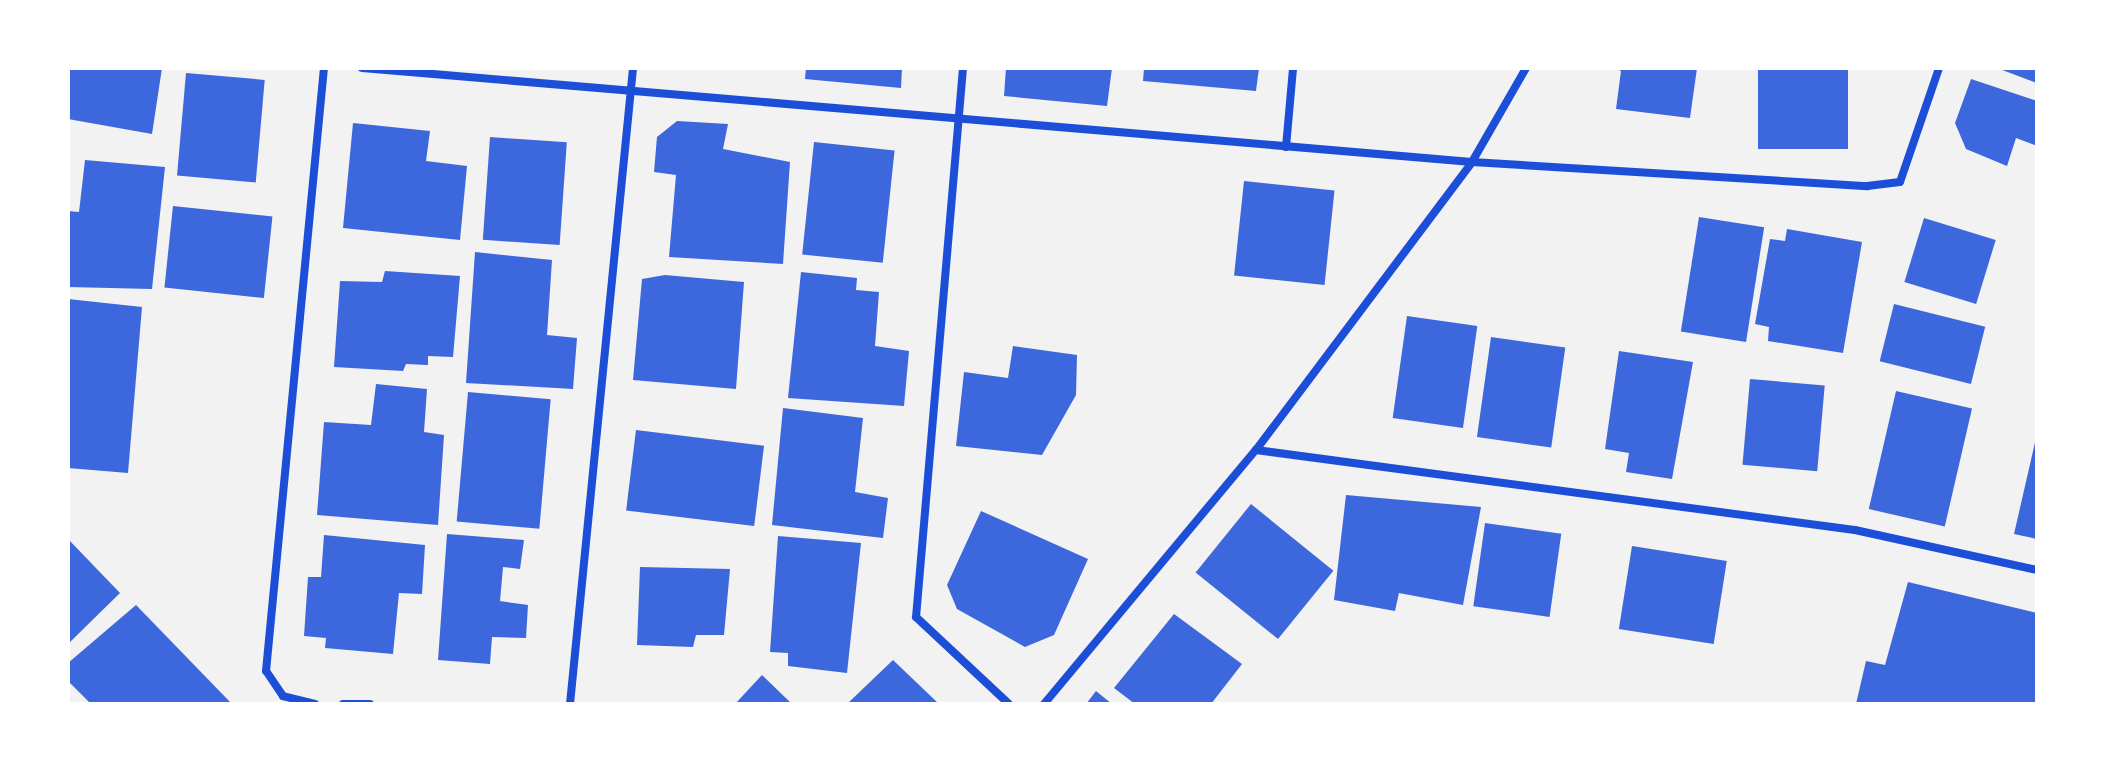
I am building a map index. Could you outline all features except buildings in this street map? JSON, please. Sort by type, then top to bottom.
[{"type":"street","points":[[315,704],[283,696],[266,671],[324,68]]},
{"type":"street","points":[[362,68],[630,94],[1472,162],[1900,182],[1939,68]]},
{"type":"street","points":[[570,704],[633,68]]},
{"type":"street","points":[[963,68],[916,617],[1009,704]]},
{"type":"street","points":[[1286,147],[1293,68]]},
{"type":"street","points":[[1044,704],[1256,450],[1472,162],[1526,68]]},
{"type":"street","points":[[1256,450],[1855,530],[2037,570]]},
{"type":"street","points":[[343,704],[370,704]]}]
